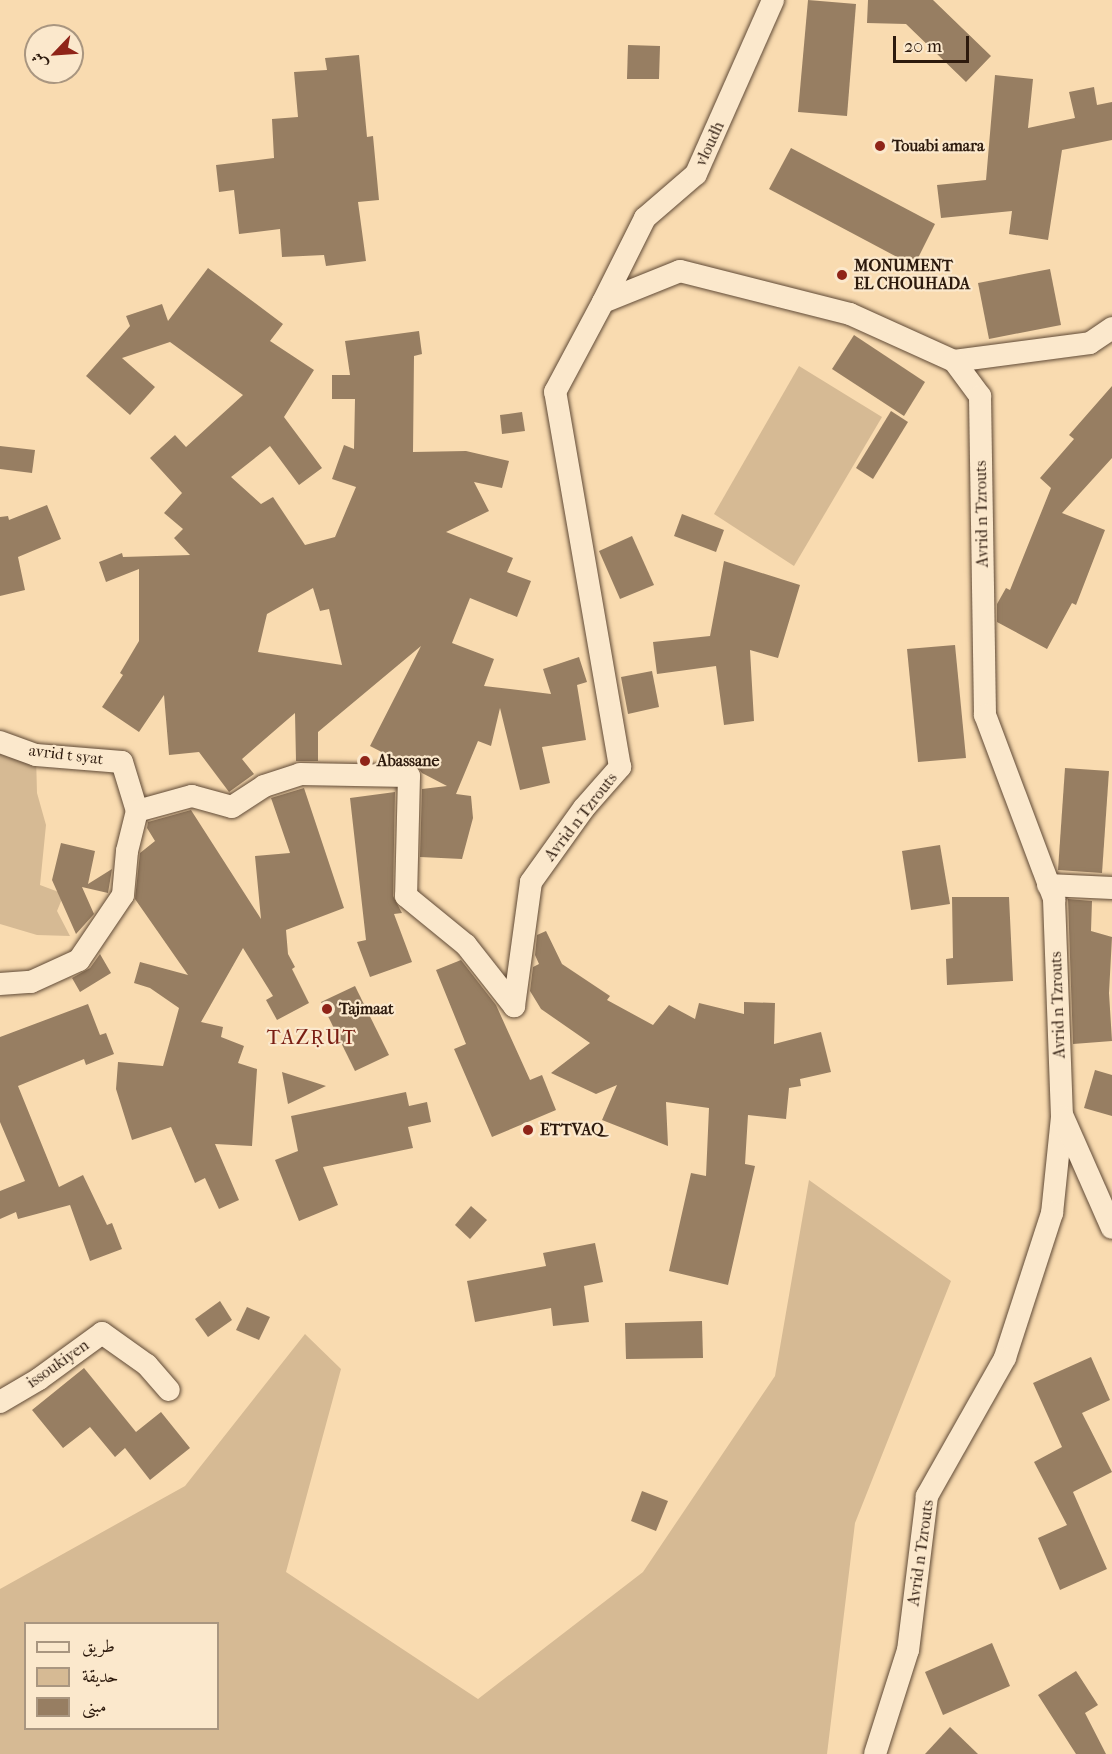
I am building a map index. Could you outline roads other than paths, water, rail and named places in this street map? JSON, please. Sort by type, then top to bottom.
[{"type":"street","name":"vloudh","points":[[603,302],[645,218],[696,174],[773,0]]},
{"type":"street","name":"Avrid n Tzrouts","points":[[137,811],[192,796],[232,807],[264,786],[300,774],[408,776],[406,896],[466,945],[514,1006],[531,882],[584,808],[620,767],[555,392],[603,302],[680,271],[850,314],[954,361],[980,396],[985,715],[1054,899],[1062,1117],[1052,1213],[1005,1358],[927,1497],[908,1650],[875,1754]]},
{"type":"street","points":[[954,361],[1090,343],[1112,328]]},
{"type":"street","name":"avrid t syat","points":[[0,742],[36,755],[122,762],[137,811]]},
{"type":"street","points":[[0,984],[31,982],[79,960],[123,895],[127,851],[137,811]]},
{"type":"street","points":[[1048,885],[1112,888]]},
{"type":"street","points":[[1062,1117],[1112,1228]]},
{"type":"street","name":"issoukiyen","points":[[0,1402],[102,1333],[147,1365],[169,1390]]},
{"type":"place","name":"Touabi amara","points":[[880,146]]},
{"type":"place","name":"MONUMENT EL CHOUHADA","points":[[842,275]]},
{"type":"place","name":"Abassane","points":[[365,761]]},
{"type":"place","name":"Tajmaat","points":[[327,1009]]},
{"type":"place","name":"ETTVAQ","points":[[528,1130]]},
{"type":"district","name":"TAZṚUT","points":[[312,1037]]}]
